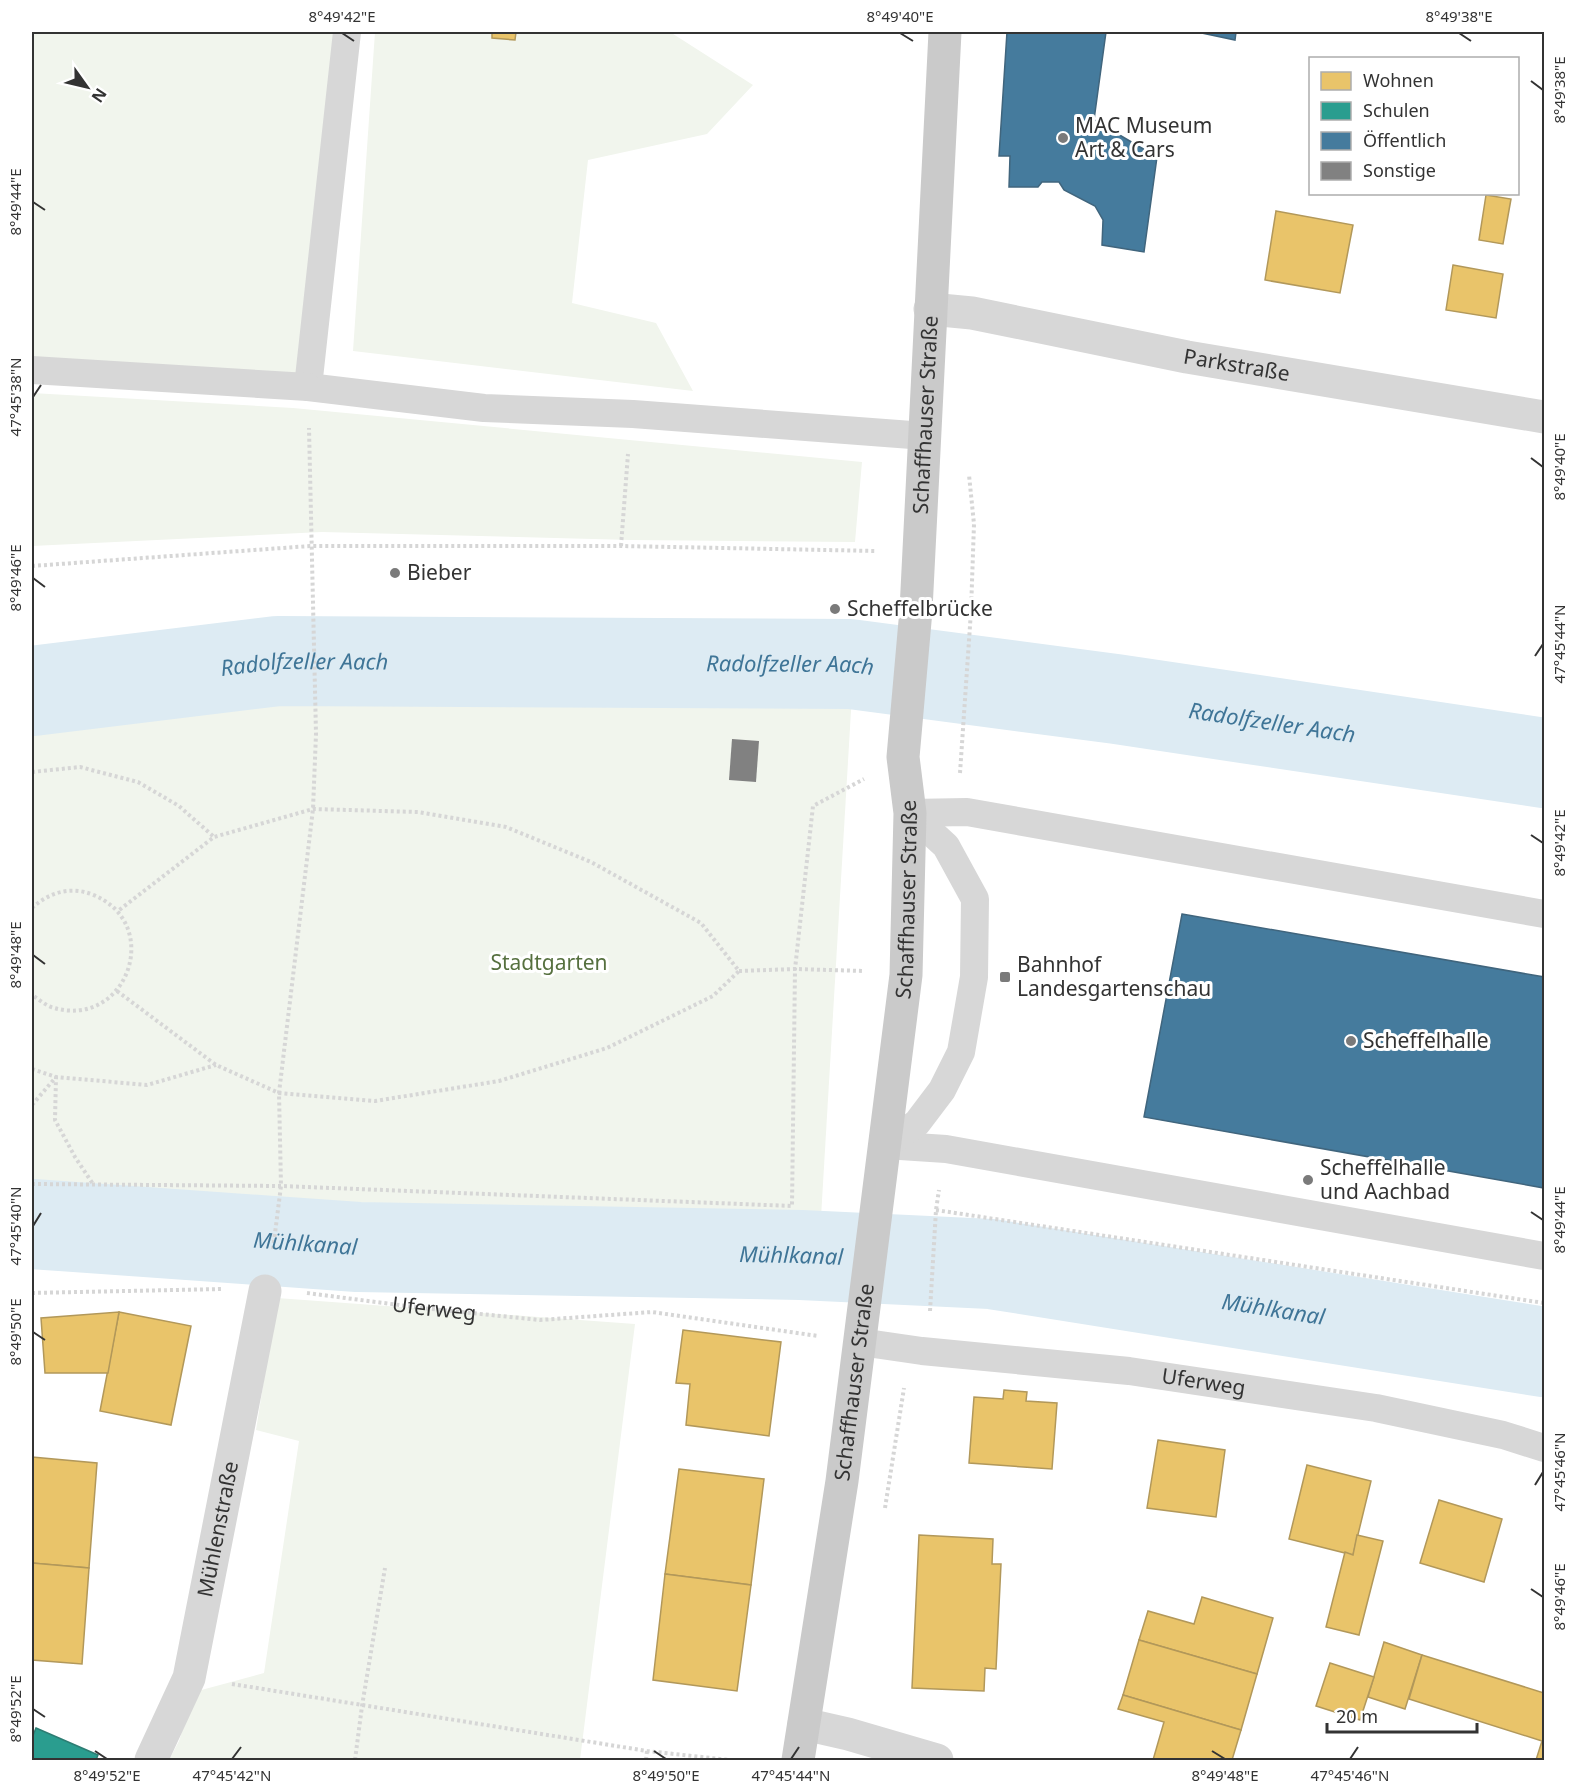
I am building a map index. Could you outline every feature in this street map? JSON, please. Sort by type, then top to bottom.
[{"type":"main road","name":"Schaffhauser Straße","points":[[798,1761],[842,1481],[906,975],[910,813],[903,757],[916,610],[945,32]]},
{"type":"street","name":"Parkstraße","points":[[930,309],[972,313],[1187,357],[1545,417]]},
{"type":"street","name":"Mühlenstraße","points":[[150,1761],[189,1678],[266,1291]]},
{"type":"street","points":[[804,1724],[848,1734],[937,1761]]},
{"type":"lane","points":[[308,387],[347,32]]},
{"type":"lane","points":[[32,370],[308,387],[484,408],[633,414],[925,436]]},
{"type":"lane","points":[[910,813],[967,812],[1545,914]]},
{"type":"lane","points":[[885,1145],[917,1123],[942,1090],[961,1052],[974,977],[975,899],[946,846],[910,813]]},
{"type":"lane","points":[[885,1145],[946,1149],[1545,1256]]},
{"type":"lane","name":"Uferweg","points":[[861,1335],[922,1351],[1129,1371],[1376,1408],[1503,1435],[1545,1448]]},
{"type":"path","points":[[272,1250],[281,1186],[279,1093],[313,809],[316,734],[308,387]]},
{"type":"path","points":[[621,546],[633,414]]},
{"type":"path","points":[[960,764],[971,612],[974,524],[969,471]]},
{"type":"path","points":[[32,566],[310,546],[621,546],[886,551]]},
{"type":"path","points":[[32,1184],[281,1186],[792,1206],[795,969],[813,806],[903,757]]},
{"type":"path","points":[[32,772],[80,767],[138,782],[179,806],[214,837]]},
{"type":"path","points":[[118,911],[214,837],[313,809],[418,812],[506,827],[591,862],[701,923],[739,971]]},
{"type":"path","points":[[32,908],[43,898],[63,891],[84,891],[102,898],[118,911],[130,932],[133,953],[128,973],[117,991],[105,1001],[87,1009],[69,1011],[49,1006],[32,995]]},
{"type":"path","points":[[117,991],[216,1065],[279,1093],[375,1101],[499,1081],[607,1048],[713,996],[739,971],[852,970],[906,975]]},
{"type":"path","points":[[32,1069],[56,1077],[147,1085],[216,1065]]},
{"type":"path","points":[[56,1077],[55,1120],[93,1184]]},
{"type":"path","points":[[32,1105],[56,1077]]},
{"type":"path","points":[[936,1210],[1545,1303]]},
{"type":"path","points":[[929,1315],[936,1222]]},
{"type":"path","name":"Uferweg","points":[[32,1293],[225,1289],[289,1291],[540,1320],[652,1312],[824,1337]]},
{"type":"path","points":[[883,1517],[905,1386],[922,1351]]},
{"type":"path","points":[[356,1761],[362,1706],[386,1568]]},
{"type":"path","points":[[189,1678],[647,1751],[729,1761]]},
{"type":"path","points":[[646,1761],[647,1751]]},
{"type":"green space","points":[[32,32],[347,32],[308,387],[32,370]]},
{"type":"green space","points":[[375,32],[670,32],[753,85],[707,134],[588,160],[572,303],[656,323],[693,391],[353,351]]},
{"type":"green space","points":[[32,393],[293,408],[862,462],[855,542],[631,540],[322,532],[32,546]]},
{"type":"green space","name":"Stadtgarten","points":[[281,677],[853,677],[818,1268],[32,1216],[32,728]]},
{"type":"green space","points":[[277,1298],[635,1324],[580,1760],[169,1760],[179,1741],[194,1692],[264,1673],[299,1441],[256,1430]]},
{"type":"building: Wohnen","points":[[492,32],[516,32],[515,40],[492,38]]},
{"type":"building: Wohnen","points":[[1486,195],[1511,199],[1503,244],[1479,240]]},
{"type":"building: Wohnen","points":[[1276,211],[1353,225],[1340,293],[1265,280]]},
{"type":"building: Wohnen","points":[[1453,265],[1503,274],[1496,318],[1446,310]]},
{"type":"building: Wohnen","points":[[119,1312],[191,1326],[171,1425],[100,1411]]},
{"type":"building: Wohnen","points":[[119,1312],[108,1373],[45,1373],[41,1318]]},
{"type":"building: Wohnen","points":[[683,1330],[781,1342],[769,1436],[686,1425],[690,1384],[676,1383]]},
{"type":"building: Wohnen","points":[[1004,1390],[1027,1392],[1026,1401],[1057,1403],[1052,1469],[969,1463],[974,1397],[1003,1399]]},
{"type":"building: Wohnen","points":[[1158,1440],[1225,1450],[1216,1517],[1147,1508]]},
{"type":"building: Wohnen","points":[[32,1457],[97,1463],[89,1568],[32,1563]]},
{"type":"building: Wohnen","points":[[1307,1465],[1371,1481],[1353,1555],[1289,1539]]},
{"type":"building: Wohnen","points":[[679,1469],[764,1479],[751,1585],[665,1574]]},
{"type":"building: Wohnen","points":[[1439,1500],[1502,1519],[1484,1582],[1420,1563]]},
{"type":"building: Wohnen","points":[[919,1535],[993,1539],[992,1564],[1001,1564],[996,1669],[985,1668],[984,1691],[912,1688]]},
{"type":"building: Wohnen","points":[[1357,1535],[1383,1541],[1359,1635],[1326,1627],[1345,1552],[1353,1555]]},
{"type":"building: Wohnen","points":[[32,1563],[89,1568],[82,1664],[32,1660]]},
{"type":"building: Wohnen","points":[[665,1574],[751,1585],[737,1691],[653,1680]]},
{"type":"building: Wohnen","points":[[1202,1597],[1273,1618],[1257,1674],[1139,1640],[1148,1611],[1194,1624]]},
{"type":"building: Wohnen","points":[[1139,1640],[1257,1674],[1241,1730],[1123,1695]]},
{"type":"building: Wohnen","points":[[1384,1642],[1422,1655],[1405,1709],[1368,1697]]},
{"type":"building: Wohnen","points":[[1422,1655],[1544,1693],[1544,1760],[1536,1760],[1542,1741],[1409,1699]]},
{"type":"building: Wohnen","points":[[1330,1663],[1374,1677],[1360,1720],[1316,1706]]},
{"type":"building: Wohnen","points":[[1123,1695],[1241,1730],[1232,1760],[1153,1760],[1164,1722],[1118,1709]]},
{"type":"building: Schulen","points":[[36,1728],[98,1755],[96,1760],[32,1760],[32,1738]]},
{"type":"building: Öffentlich","name":"MAC Museum Art & Cars","points":[[1007,32],[1106,32],[1094,120],[1157,157],[1144,252],[1102,245],[1103,220],[1095,206],[1064,190],[1059,182],[1042,182],[1038,187],[1009,187],[1010,156],[999,156]]},
{"type":"building: Öffentlich","points":[[1197,32],[1236,32],[1235,40]]},
{"type":"building: Öffentlich","name":"Scheffelhalle","points":[[1182,914],[1544,977],[1544,1188],[1144,1117]]},
{"type":"building: Sonstige","points":[[732,739],[759,741],[756,782],[729,780]]},
{"type":"waterway","name":"Radolfzeller Aach","points":[[32,691],[278,661],[850,664],[1116,699],[1544,763]]},
{"type":"waterway","name":"Mühlkanal","points":[[32,1224],[358,1247],[801,1255],[991,1264],[1544,1352]]},
{"type":"place","name":"MAC Museum Art & Cars","points":[[1063,138]]},
{"type":"place","name":"Bieber","points":[[395,573]]},
{"type":"place","name":"Scheffelbrücke","points":[[835,609]]},
{"type":"place","name":"Bahnhof Landesgartenschau","points":[[1005,977]]},
{"type":"place","name":"Scheffelhalle","points":[[1351,1041]]},
{"type":"place","name":"Scheffelhalle und Aachbad","points":[[1308,1180]]}]
